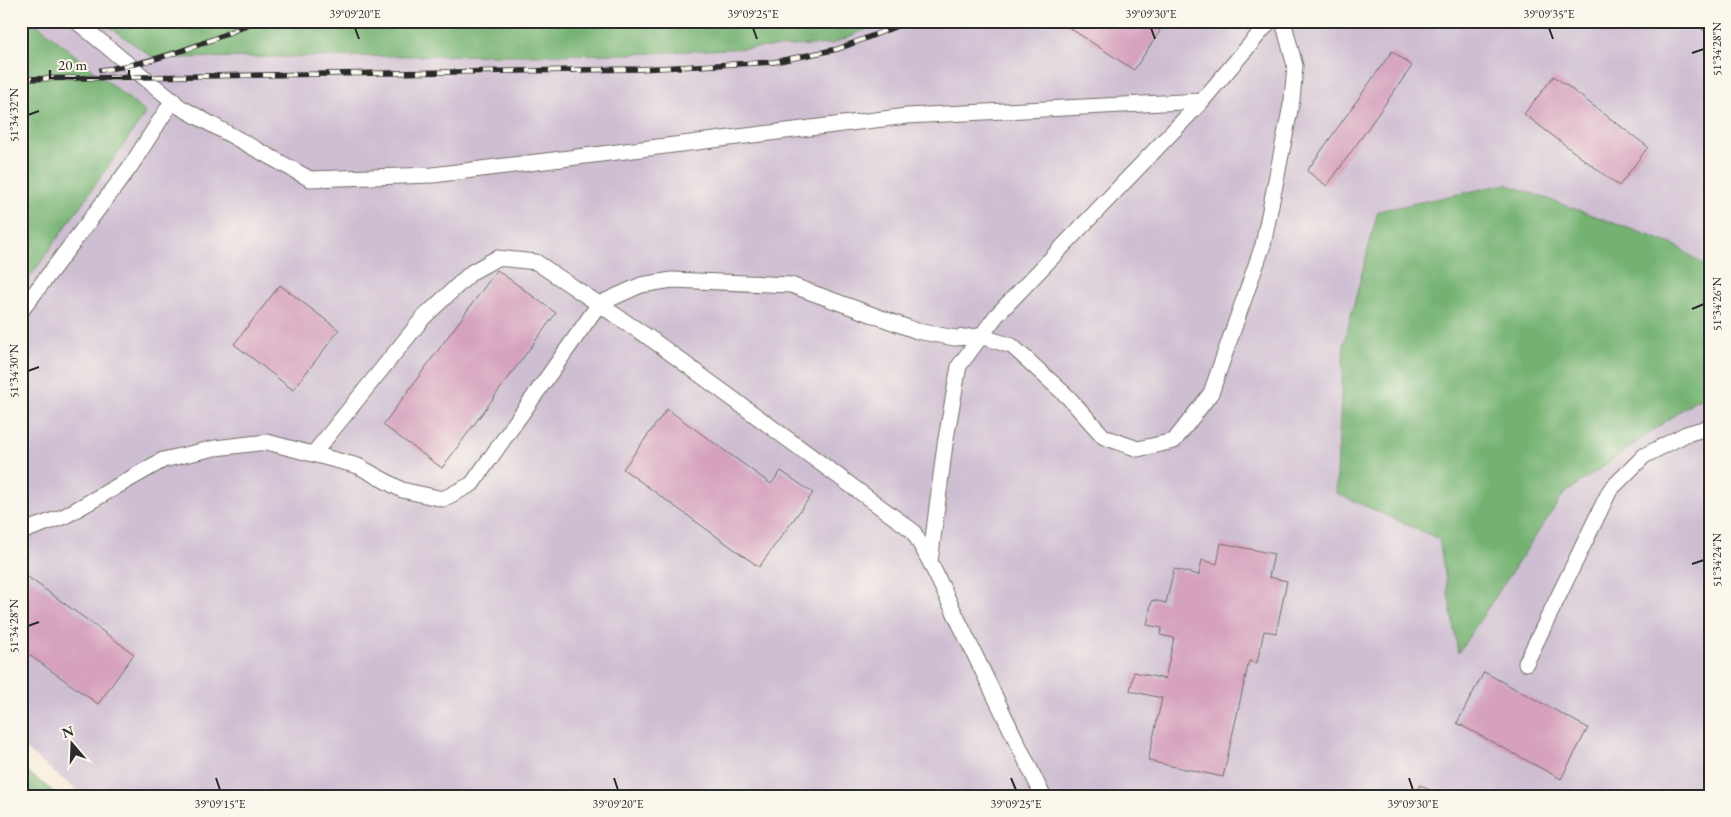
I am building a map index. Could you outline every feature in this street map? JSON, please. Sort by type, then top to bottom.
[{"type":"lane","points":[[76,21],[180,107],[310,179],[432,175],[906,116],[1202,101]]},
{"type":"lane","points":[[930,562],[945,444],[958,366],[996,316],[1202,101],[1270,21]]},
{"type":"lane","points":[[21,532],[65,516],[163,460],[215,448],[267,442],[358,466],[402,490],[443,499],[472,484],[600,304],[641,285],[672,280],[791,284],[916,331],[955,338],[980,336],[1012,346],[1068,397],[1104,437],[1138,449],[1174,441],[1211,392],[1263,245],[1292,100],[1295,66],[1283,21]]},
{"type":"lane","points":[[21,311],[130,167],[173,100]]},
{"type":"lane","points":[[314,453],[424,318],[472,272],[497,258],[536,262],[654,341],[913,531],[930,562],[1043,796]]},
{"type":"lane","points":[[1526,663],[1610,490],[1644,456],[1686,434],[1710,427]]},
{"type":"shaded area","points":[[21,21],[1710,21],[1710,796],[84,796],[21,746]]},
{"type":"green space","points":[[21,21],[33,21],[146,113],[21,290]]},
{"type":"green space","points":[[101,21],[885,21],[832,44],[630,54],[154,58]]},
{"type":"green space","points":[[1506,184],[1675,245],[1710,269],[1710,399],[1697,399],[1563,495],[1458,653],[1439,539],[1336,493],[1344,343],[1378,211]]},
{"type":"green space","points":[[21,767],[59,796],[21,796]]},
{"type":"building","points":[[1059,21],[1145,21],[1160,31],[1134,70]]},
{"type":"building","points":[[1653,21],[1667,21],[1662,28]]},
{"type":"building","points":[[1691,21],[1710,21],[1710,35]]},
{"type":"building","points":[[1392,51],[1412,66],[1327,186],[1307,171]]},
{"type":"building","points":[[1554,76],[1648,147],[1619,186],[1524,114]]},
{"type":"building","points":[[497,270],[556,313],[442,468],[383,425]]},
{"type":"building","points":[[280,285],[339,330],[293,390],[234,344]]},
{"type":"building","points":[[667,409],[771,484],[781,471],[813,493],[759,567],[623,469]]},
{"type":"building","points":[[1221,543],[1274,554],[1269,577],[1287,581],[1276,633],[1264,631],[1257,663],[1249,661],[1223,777],[1148,761],[1162,698],[1130,691],[1134,672],[1165,679],[1174,638],[1160,635],[1162,628],[1147,625],[1152,600],[1166,603],[1174,569],[1199,575],[1202,560],[1217,564]]},
{"type":"building","points":[[21,572],[134,654],[98,704],[21,649]]},
{"type":"building","points":[[1484,672],[1588,728],[1561,779],[1457,723]]},
{"type":"building","points":[[1420,785],[1441,796],[1414,796]]},
{"type":"railway","points":[[101,70],[141,63],[180,52],[255,21]]},
{"type":"railway","points":[[21,79],[639,69],[774,62],[838,49],[910,21]]}]
